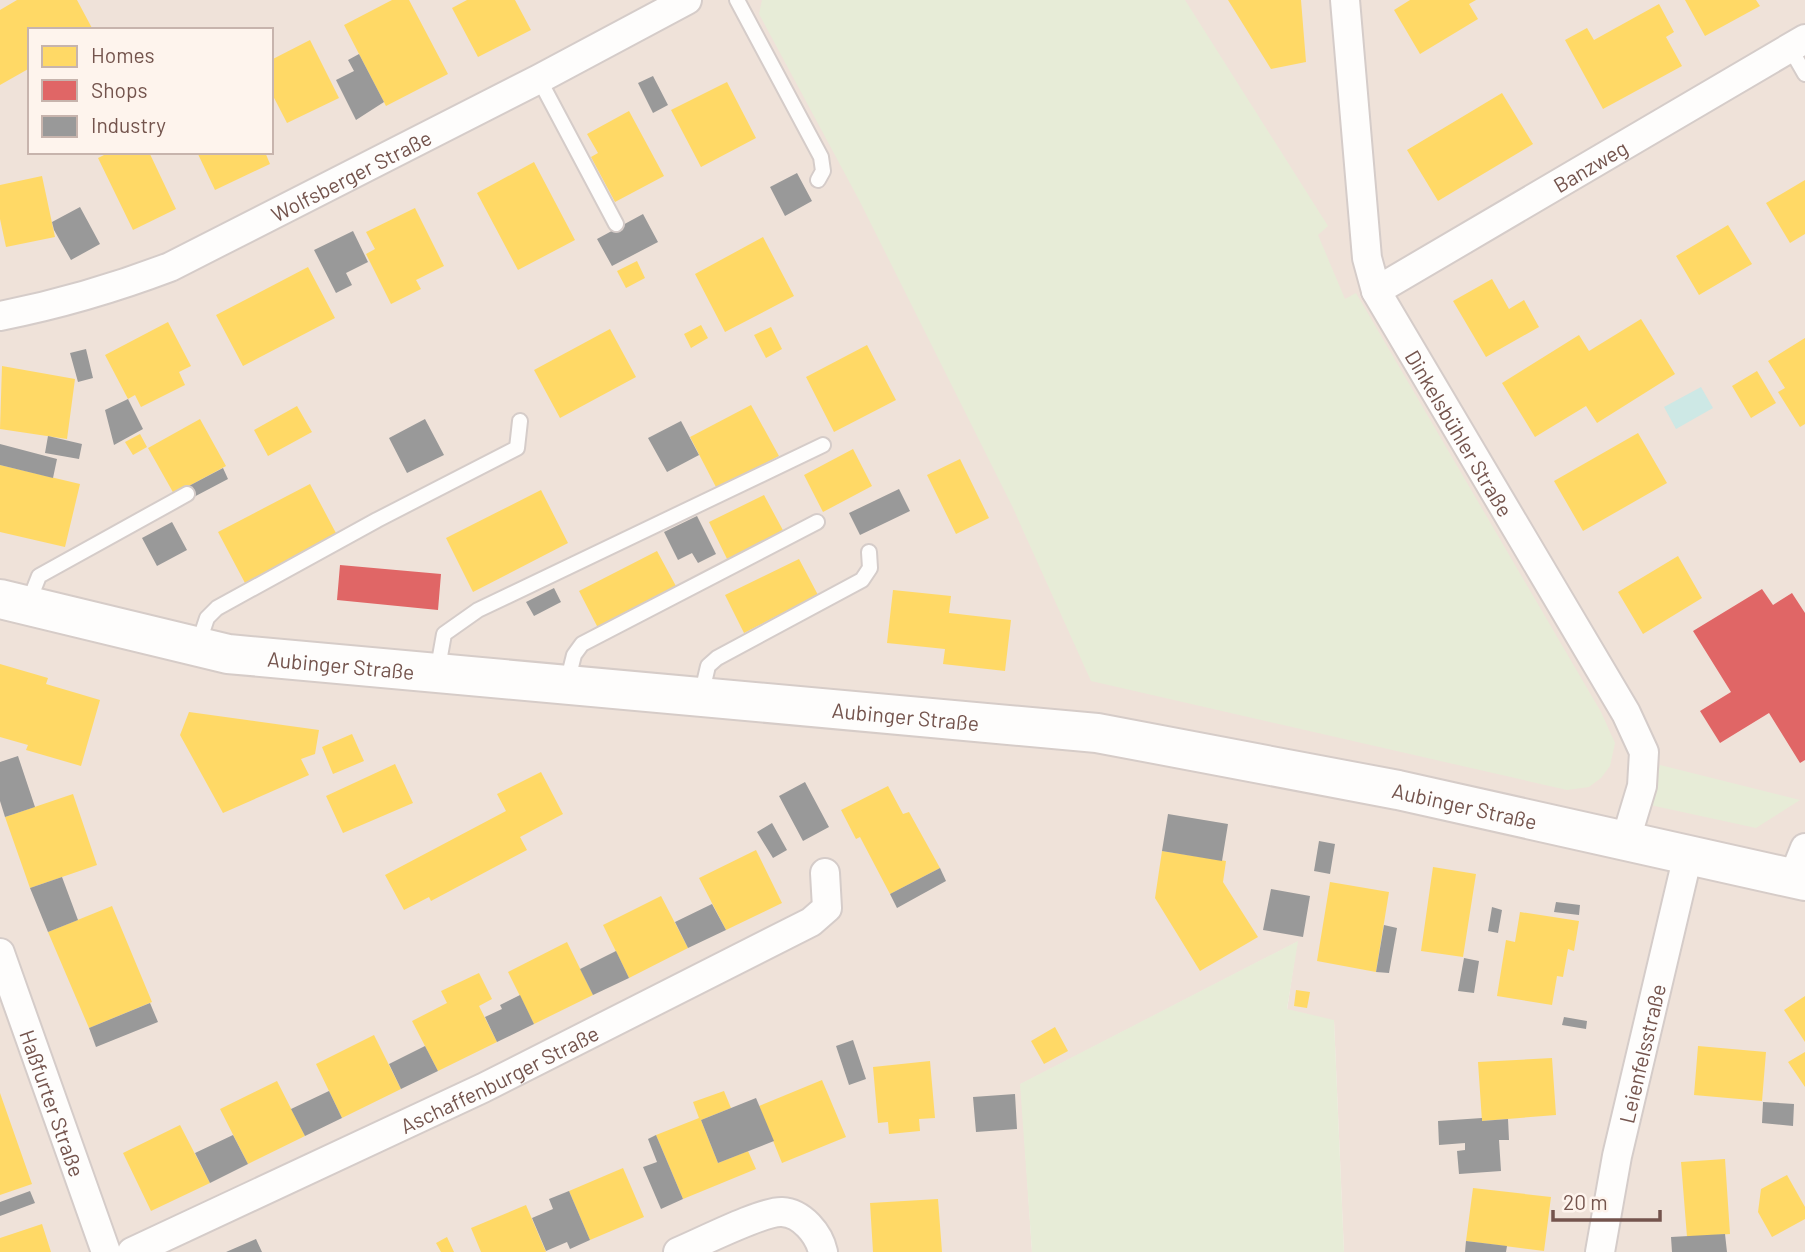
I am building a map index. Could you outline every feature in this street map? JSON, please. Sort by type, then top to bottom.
[{"type":"main road","name":"Aubinger Straße","points":[[14,602],[228,654],[1097,733],[1398,790],[1688,855],[1801,869]]},
{"type":"street","name":"Wolfsberger Straße","points":[[0,316],[59,305],[170,268],[687,0]]},
{"type":"street","name":"Dinkelsbühler Straße","points":[[1345,0],[1367,258],[1376,290],[1626,713],[1644,752],[1642,786],[1626,839]]},
{"type":"street","name":"Banzweg","points":[[1376,290],[1797,44]]},
{"type":"street","name":"Leienfelsstraße","points":[[1600,1252],[1617,1156],[1688,855]]},
{"type":"street","name":"Aschaffenburger Straße","points":[[132,1252],[483,1088],[811,922],[827,908],[825,873]]},
{"type":"street","name":"Haßfurter Straße","points":[[0,953],[106,1252]]},
{"type":"street","points":[[678,1252],[764,1216],[783,1212],[804,1221],[820,1240],[823,1252]]},
{"type":"lane","points":[[737,0],[821,157],[823,171],[818,180]]},
{"type":"lane","points":[[1797,44],[1805,74]]},
{"type":"lane","points":[[539,79],[616,224]]},
{"type":"lane","points":[[198,646],[207,618],[217,608],[377,520],[517,448],[520,421]]},
{"type":"lane","points":[[437,674],[444,634],[478,610],[824,445]]},
{"type":"lane","points":[[14,602],[39,576],[187,494]]},
{"type":"lane","points":[[567,685],[573,655],[582,644],[817,522]]},
{"type":"lane","points":[[701,697],[708,666],[862,580],[870,568],[869,552]]},
{"type":"shaded area","points":[[0,0],[1805,0],[1805,1252],[1344,1252],[1334,1021],[1287,1010],[1297,942],[1021,1084],[1032,1252],[0,1252]]},
{"type":"green space","points":[[762,0],[1185,0],[1328,226],[1318,235],[1345,299],[1356,293],[1601,712],[1615,743],[1610,766],[1601,778],[1589,787],[1567,790],[1091,681],[1013,508],[858,198],[759,14]]},
{"type":"green space","points":[[1660,765],[1800,800],[1756,828],[1650,805]]},
{"type":"green space","points":[[1298,941],[1287,1009],[1334,1020],[1344,1252],[1032,1252],[1020,1084]]},
{"type":"water","points":[[1701,387],[1713,408],[1676,429],[1664,407]]},
{"type":"building: Homes","points":[[17,0],[77,0],[92,28],[28,28],[28,69],[0,85],[0,10]]},
{"type":"building: Homes","points":[[392,0],[409,0],[448,74],[386,106],[344,25]]},
{"type":"building: Homes","points":[[467,0],[515,0],[531,30],[478,57],[452,8]]},
{"type":"building: Homes","points":[[1228,0],[1301,0],[1306,62],[1271,69]]},
{"type":"building: Homes","points":[[1410,0],[1476,0],[1469,4],[1478,19],[1420,54],[1394,10]]},
{"type":"building: Homes","points":[[1685,0],[1756,0],[1760,6],[1705,36]]},
{"type":"building: Homes","points":[[1659,4],[1674,32],[1666,37],[1682,66],[1603,109],[1565,40],[1587,28],[1594,40]]},
{"type":"building: Homes","points":[[310,40],[339,98],[287,123],[273,96],[273,59]]},
{"type":"building: Homes","points":[[727,82],[756,138],[701,167],[671,110]]},
{"type":"building: Homes","points":[[1502,93],[1533,144],[1438,201],[1407,150]]},
{"type":"building: Homes","points":[[629,111],[664,176],[615,202],[591,157],[598,153],[587,134]]},
{"type":"building: Homes","points":[[106,154],[150,154],[176,209],[133,230],[98,158]]},
{"type":"building: Homes","points":[[198,154],[266,154],[270,164],[215,190]]},
{"type":"building: Homes","points":[[534,162],[575,240],[518,270],[477,193]]},
{"type":"building: Homes","points":[[42,176],[55,237],[6,247],[0,219],[0,185]]},
{"type":"building: Homes","points":[[1805,180],[1805,234],[1790,243],[1766,203]]},
{"type":"building: Homes","points":[[415,208],[444,266],[416,280],[421,289],[391,304],[366,254],[375,249],[366,232]]},
{"type":"building: Homes","points":[[1728,225],[1752,264],[1699,295],[1676,256]]},
{"type":"building: Homes","points":[[763,237],[794,296],[725,332],[695,274]]},
{"type":"building: Homes","points":[[637,261],[645,278],[626,288],[617,271]]},
{"type":"building: Homes","points":[[308,267],[335,318],[243,366],[216,315]]},
{"type":"building: Homes","points":[[1492,279],[1509,309],[1524,300],[1539,327],[1486,357],[1453,301]]},
{"type":"building: Homes","points":[[1641,319],[1675,374],[1597,423],[1586,406],[1535,437],[1502,383],[1579,335],[1589,351]]},
{"type":"building: Homes","points":[[168,322],[191,366],[179,372],[185,385],[141,407],[135,395],[128,399],[105,355]]},
{"type":"building: Homes","points":[[701,325],[708,338],[691,348],[684,334]]},
{"type":"building: Homes","points":[[771,327],[782,349],[766,358],[754,335]]},
{"type":"building: Homes","points":[[610,329],[636,377],[560,418],[534,370]]},
{"type":"building: Homes","points":[[1805,338],[1805,424],[1800,427],[1778,392],[1785,388],[1768,361]]},
{"type":"building: Homes","points":[[867,345],[896,400],[834,432],[806,377]]},
{"type":"building: Homes","points":[[2,366],[75,379],[67,439],[0,429]]},
{"type":"building: Homes","points":[[1757,371],[1776,403],[1751,418],[1732,386]]},
{"type":"building: Homes","points":[[751,405],[779,456],[717,489],[690,437]]},
{"type":"building: Homes","points":[[297,406],[312,432],[268,456],[254,430]]},
{"type":"building: Homes","points":[[200,419],[226,466],[174,494],[148,448]]},
{"type":"building: Homes","points":[[1638,433],[1667,483],[1583,531],[1554,481]]},
{"type":"building: Homes","points":[[140,434],[147,447],[133,455],[125,442]]},
{"type":"building: Homes","points":[[853,449],[872,486],[823,512],[804,475]]},
{"type":"building: Homes","points":[[960,459],[989,518],[956,534],[927,475]]},
{"type":"building: Homes","points":[[0,465],[80,484],[65,547],[0,532]]},
{"type":"building: Homes","points":[[310,484],[337,535],[245,583],[218,532]]},
{"type":"building: Homes","points":[[541,490],[568,543],[473,592],[446,538]]},
{"type":"building: Homes","points":[[764,495],[785,534],[729,563],[709,522]]},
{"type":"building: Homes","points":[[657,551],[677,588],[598,628],[579,591]]},
{"type":"building: Homes","points":[[1678,556],[1702,598],[1643,634],[1618,592]]},
{"type":"building: Homes","points":[[799,559],[818,595],[744,633],[725,595]]},
{"type":"building: Homes","points":[[893,590],[951,596],[949,613],[1011,620],[1005,671],[943,664],[945,649],[887,643]]},
{"type":"building: Homes","points":[[0,664],[48,678],[46,684],[100,700],[81,766],[26,750],[28,745],[0,737]]},
{"type":"building: Homes","points":[[189,712],[319,730],[315,754],[301,759],[309,775],[223,813],[180,735]]},
{"type":"building: Homes","points":[[352,734],[364,761],[333,774],[322,747]]},
{"type":"building: Homes","points":[[395,764],[413,803],[343,833],[326,796]]},
{"type":"building: Homes","points":[[541,772],[563,814],[520,837],[527,850],[431,901],[429,897],[404,910],[385,875],[506,811],[497,794]]},
{"type":"building: Homes","points":[[888,786],[903,814],[909,812],[940,868],[890,894],[860,837],[856,839],[841,810]]},
{"type":"building: Homes","points":[[73,794],[97,865],[30,888],[5,817]]},
{"type":"building: Homes","points":[[756,850],[782,903],[726,930],[699,878]]},
{"type":"building: Homes","points":[[1162,851],[1226,861],[1223,882],[1258,937],[1200,971],[1155,898]]},
{"type":"building: Homes","points":[[1433,867],[1476,874],[1463,957],[1421,951]]},
{"type":"building: Homes","points":[[1330,882],[1389,892],[1376,972],[1317,961]]},
{"type":"building: Homes","points":[[661,896],[688,948],[629,978],[603,925]]},
{"type":"building: Homes","points":[[112,906],[152,1002],[89,1028],[48,932]]},
{"type":"building: Homes","points":[[1520,912],[1579,921],[1574,951],[1568,949],[1563,977],[1557,976],[1552,1005],[1497,996],[1506,940],[1515,942]]},
{"type":"building: Homes","points":[[567,942],[593,995],[534,1024],[508,972]]},
{"type":"building: Homes","points":[[479,973],[492,999],[479,1006],[497,1042],[438,1071],[412,1021],[447,1003],[441,991]]},
{"type":"building: Homes","points":[[1296,990],[1310,992],[1307,1008],[1294,1006]]},
{"type":"building: Homes","points":[[1805,996],[1805,1042],[1784,1010]]},
{"type":"building: Homes","points":[[1055,1027],[1068,1051],[1044,1064],[1031,1041]]},
{"type":"building: Homes","points":[[374,1035],[401,1089],[342,1118],[316,1064]]},
{"type":"building: Homes","points":[[1698,1046],[1766,1052],[1762,1101],[1694,1095]]},
{"type":"building: Homes","points":[[1805,1052],[1805,1087],[1788,1062]]},
{"type":"building: Homes","points":[[1552,1058],[1556,1115],[1482,1121],[1478,1062]]},
{"type":"building: Homes","points":[[930,1061],[935,1118],[919,1119],[920,1131],[889,1134],[888,1122],[878,1123],[873,1067]]},
{"type":"building: Homes","points":[[822,1080],[846,1137],[782,1163],[759,1106]]},
{"type":"building: Homes","points":[[277,1081],[305,1136],[248,1164],[220,1109]]},
{"type":"building: Homes","points":[[724,1091],[731,1108],[701,1120],[718,1163],[748,1151],[756,1169],[683,1199],[656,1135],[699,1118],[693,1102]]},
{"type":"building: Homes","points":[[0,1093],[32,1184],[0,1195]]},
{"type":"building: Homes","points":[[180,1125],[210,1183],[151,1211],[123,1153]]},
{"type":"building: Homes","points":[[1725,1159],[1730,1234],[1687,1237],[1681,1162]]},
{"type":"building: Homes","points":[[623,1168],[644,1217],[590,1240],[569,1191]]},
{"type":"building: Homes","points":[[1787,1175],[1805,1207],[1805,1219],[1772,1237],[1758,1212],[1761,1189]]},
{"type":"building: Homes","points":[[1473,1188],[1551,1197],[1544,1251],[1466,1241]]},
{"type":"building: Homes","points":[[938,1199],[942,1252],[873,1252],[870,1203]]},
{"type":"building: Homes","points":[[526,1205],[546,1252],[481,1252],[471,1228]]},
{"type":"building: Homes","points":[[42,1224],[51,1252],[0,1252],[0,1238]]},
{"type":"building: Homes","points":[[447,1237],[454,1252],[441,1252],[436,1243]]},
{"type":"building: Shops","points":[[340,565],[441,574],[438,610],[337,600]]},
{"type":"building: Shops","points":[[1762,589],[1773,605],[1792,593],[1805,613],[1805,760],[1800,763],[1769,713],[1720,743],[1700,711],[1731,692],[1693,631]]},
{"type":"building: Industry","points":[[359,54],[384,102],[356,120],[336,80],[354,71],[348,60]]},
{"type":"building: Industry","points":[[653,76],[668,105],[653,113],[638,83]]},
{"type":"building: Industry","points":[[797,173],[812,201],[785,216],[770,187]]},
{"type":"building: Industry","points":[[80,207],[100,244],[71,260],[52,222]]},
{"type":"building: Industry","points":[[643,214],[658,242],[612,266],[597,239]]},
{"type":"building: Industry","points":[[353,231],[368,262],[346,273],[352,285],[336,293],[314,250]]},
{"type":"building: Industry","points":[[86,349],[93,378],[78,382],[70,353]]},
{"type":"building: Industry","points":[[128,399],[143,429],[114,445],[105,410]]},
{"type":"building: Industry","points":[[425,419],[444,455],[407,473],[389,438]]},
{"type":"building: Industry","points":[[681,421],[699,455],[667,472],[648,438]]},
{"type":"building: Industry","points":[[48,436],[82,444],[79,459],[45,453]]},
{"type":"building: Industry","points":[[0,444],[57,459],[53,478],[0,465]]},
{"type":"building: Industry","points":[[223,468],[228,479],[190,499],[185,488]]},
{"type":"building: Industry","points":[[899,489],[910,511],[860,535],[849,513]]},
{"type":"building: Industry","points":[[697,516],[716,554],[698,563],[692,553],[678,560],[664,532]]},
{"type":"building: Industry","points":[[172,522],[187,550],[157,566],[142,538]]},
{"type":"building: Industry","points":[[554,588],[561,602],[534,616],[526,602]]},
{"type":"building: Industry","points":[[18,756],[35,807],[5,817],[0,801],[0,762]]},
{"type":"building: Industry","points":[[805,782],[829,827],[803,841],[779,796]]},
{"type":"building: Industry","points":[[1168,814],[1228,824],[1222,861],[1162,851]]},
{"type":"building: Industry","points":[[772,823],[787,850],[773,858],[757,832]]},
{"type":"building: Industry","points":[[1319,841],[1335,844],[1330,874],[1314,871]]},
{"type":"building: Industry","points":[[940,868],[946,881],[897,908],[890,894]]},
{"type":"building: Industry","points":[[62,877],[78,920],[48,932],[30,888]]},
{"type":"building: Industry","points":[[1271,889],[1310,896],[1303,937],[1263,930]]},
{"type":"building: Industry","points":[[1556,902],[1580,905],[1579,915],[1554,912]]},
{"type":"building: Industry","points":[[712,904],[726,930],[688,948],[675,922]]},
{"type":"building: Industry","points":[[1492,907],[1502,910],[1498,933],[1488,931]]},
{"type":"building: Industry","points":[[1384,925],[1397,928],[1389,973],[1376,972]]},
{"type":"building: Industry","points":[[616,951],[629,978],[593,995],[580,969]]},
{"type":"building: Industry","points":[[1464,958],[1479,961],[1474,993],[1458,991]]},
{"type":"building: Industry","points":[[520,995],[534,1024],[497,1042],[485,1017],[502,1009],[500,1005]]},
{"type":"building: Industry","points":[[150,1003],[158,1022],[96,1047],[89,1028]]},
{"type":"building: Industry","points":[[1564,1017],[1587,1021],[1586,1029],[1562,1025]]},
{"type":"building: Industry","points":[[853,1040],[866,1079],[849,1085],[836,1046]]},
{"type":"building: Industry","points":[[425,1046],[438,1071],[401,1089],[389,1064]]},
{"type":"building: Industry","points":[[329,1091],[342,1118],[305,1136],[291,1109]]},
{"type":"building: Industry","points":[[1015,1094],[1017,1129],[976,1132],[973,1097]]},
{"type":"building: Industry","points":[[756,1098],[774,1141],[718,1163],[701,1120]]},
{"type":"building: Industry","points":[[1763,1102],[1794,1104],[1793,1126],[1762,1123]]},
{"type":"building: Industry","points":[[1482,1118],[1482,1121],[1508,1119],[1509,1140],[1499,1140],[1501,1171],[1459,1174],[1457,1151],[1465,1150],[1465,1143],[1439,1145],[1438,1121]]},
{"type":"building: Industry","points":[[233,1135],[248,1164],[210,1183],[195,1153]]},
{"type":"building: Industry","points":[[656,1135],[683,1199],[661,1209],[643,1167],[657,1162],[648,1139]]},
{"type":"building: Industry","points":[[30,1191],[35,1203],[0,1216],[0,1202]]},
{"type":"building: Industry","points":[[569,1191],[590,1240],[570,1249],[567,1242],[546,1251],[532,1218],[553,1209],[549,1199]]},
{"type":"building: Industry","points":[[1725,1234],[1727,1252],[1672,1252],[1671,1237]]},
{"type":"building: Industry","points":[[256,1239],[262,1252],[226,1252]]},
{"type":"building: Industry","points":[[1466,1241],[1507,1246],[1506,1252],[1465,1252]]}]
